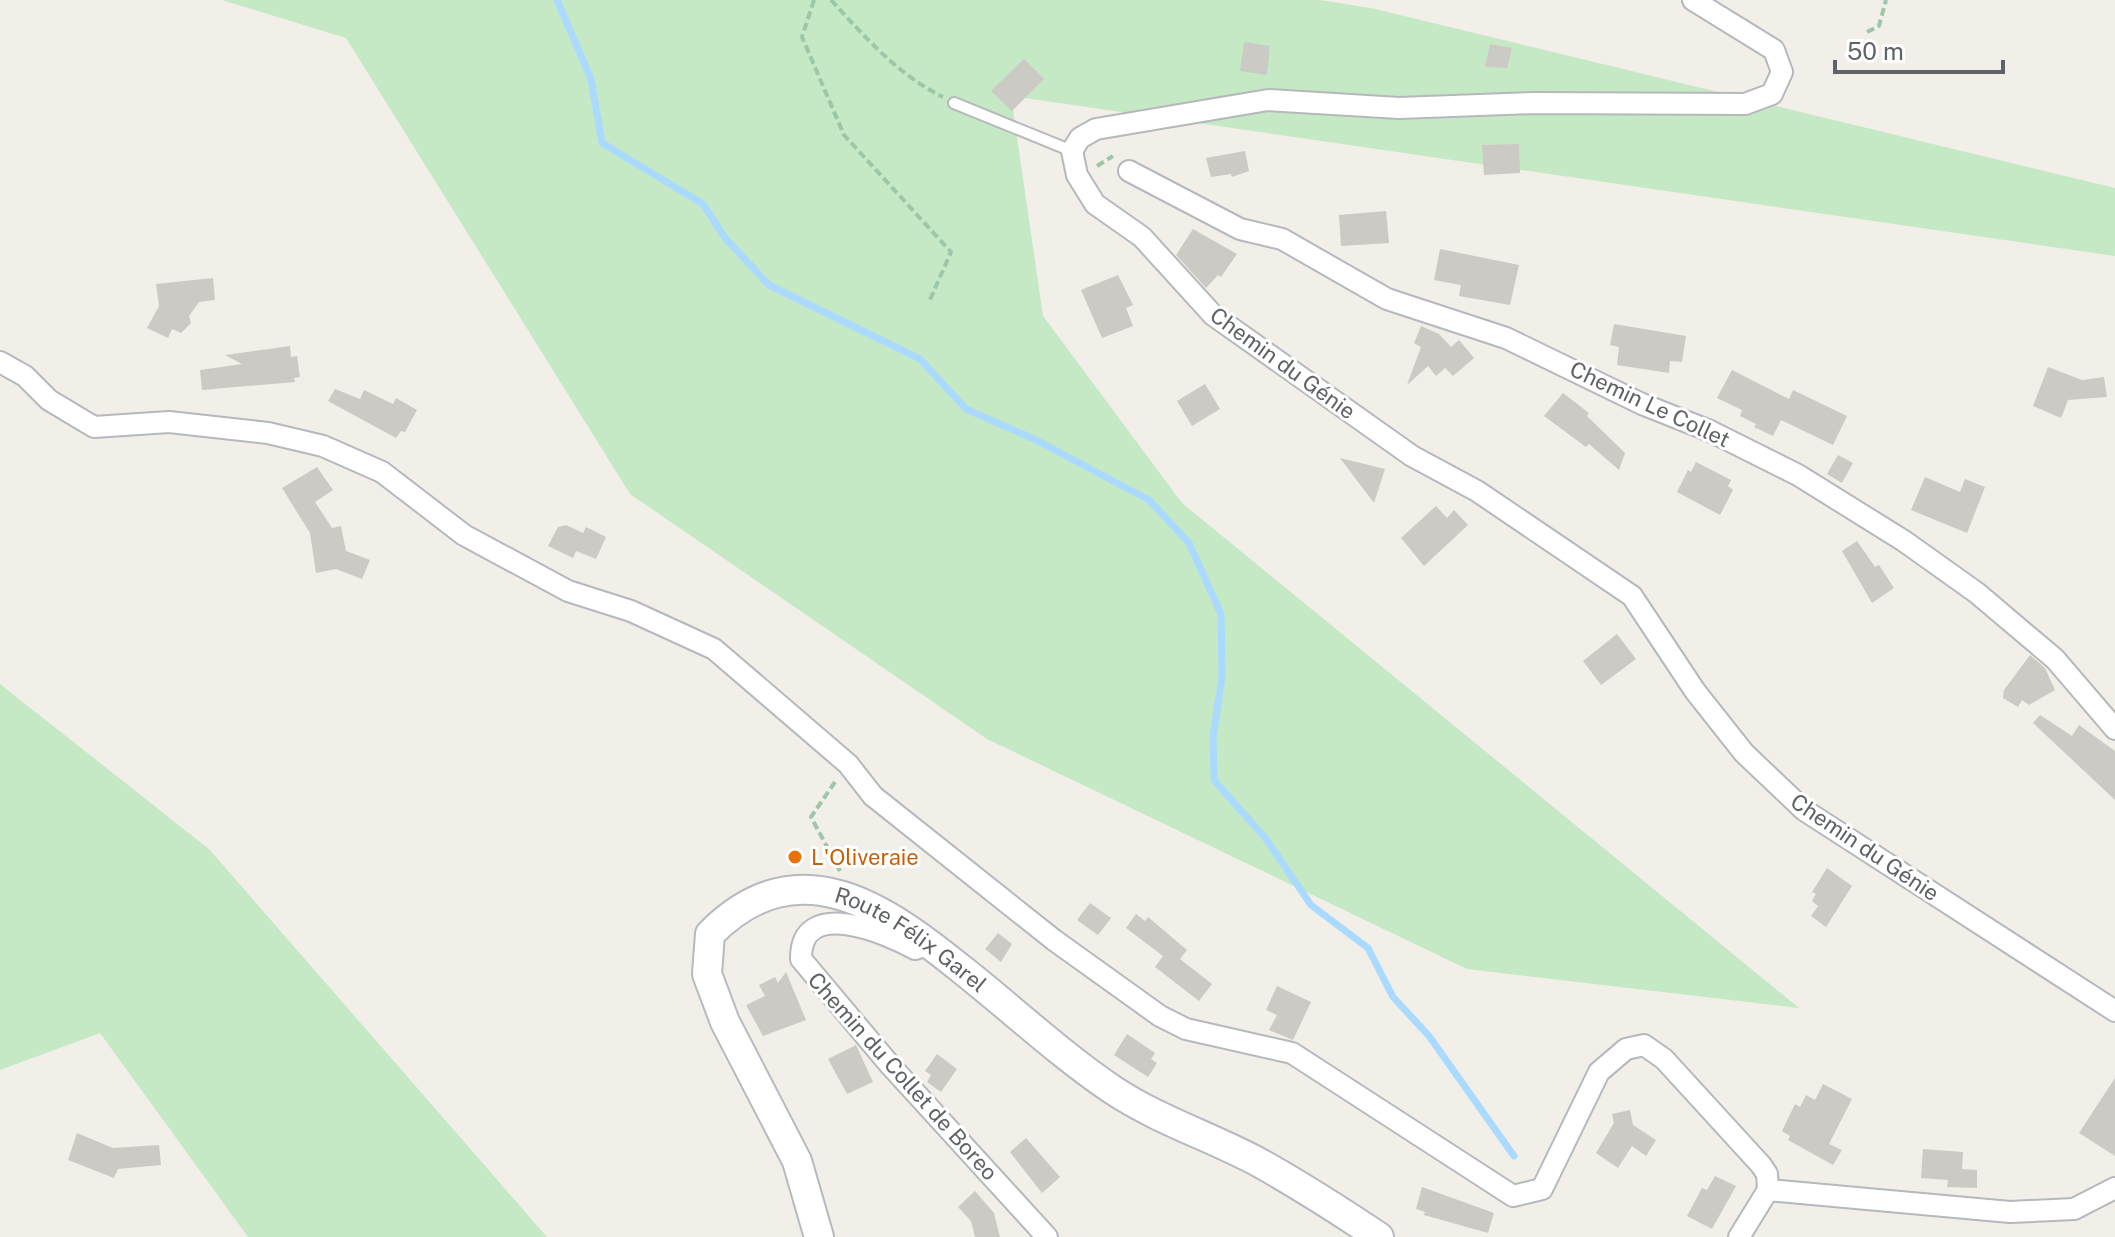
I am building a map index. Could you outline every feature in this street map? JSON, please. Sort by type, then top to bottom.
[{"type":"street","points":[[1072,151],[1080,138],[1096,129],[1268,100],[1399,108],[1534,103],[1745,104],[1772,94],[1782,72],[1774,50],[1693,0]]},
{"type":"street","name":"Chemin du Génie","points":[[1072,151],[1077,175],[1095,204],[1142,237],[1213,315],[1412,456],[1477,491],[1632,596],[1695,691],[1744,753],[1804,810],[2115,1011]]},
{"type":"street","name":"Chemin Le Collet","points":[[1129,171],[1240,229],[1282,239],[1387,299],[1506,338],[1642,404],[1710,431],[1798,475],[1904,541],[1977,593],[2055,659],[2115,729]]},
{"type":"street","points":[[0,362],[25,376],[49,400],[94,427],[169,422],[268,433],[323,446],[382,472],[464,535],[568,591],[631,611],[714,649],[848,764],[873,796],[1054,940],[1160,1016],[1186,1029],[1292,1053],[1513,1196],[1542,1189],[1599,1072],[1626,1049],[1644,1045],[1664,1059],[1767,1174],[1768,1190],[1739,1237]]},
{"type":"street","name":"Route Félix Garel","points":[[819,1237],[797,1161],[725,1022],[707,974],[710,934],[734,909],[774,895],[810,890],[854,898],[877,907],[930,944],[1113,1089],[1260,1164],[1379,1237]]},
{"type":"street","name":"Chemin du Collet de Boreo","points":[[930,944],[915,949],[874,929],[837,923],[808,936],[801,948],[801,959],[890,1065],[1047,1237]]},
{"type":"street","points":[[1768,1190],[2010,1212],[2074,1209],[2115,1188]]},
{"type":"lane","points":[[954,103],[1072,151]]},
{"type":"path","points":[[814,0],[802,37],[844,135],[951,252],[929,302]]},
{"type":"path","points":[[831,0],[885,58],[917,84],[954,103]]},
{"type":"path","points":[[1867,32],[1879,26],[1886,0]]},
{"type":"path","points":[[1072,151],[1093,167],[1114,155],[1129,171]]},
{"type":"path","points":[[848,764],[811,817],[854,898]]},
{"type":"green space","points":[[222,0],[1320,0],[1371,8],[2115,188],[2115,256],[1011,96],[1043,316],[1182,503],[1799,1008],[1467,969],[987,739],[630,494],[346,38]]},
{"type":"green space","points":[[0,684],[209,849],[547,1237],[248,1237],[100,1033],[0,1070]]},
{"type":"building","points":[[1244,42],[1270,46],[1267,75],[1240,71]]},
{"type":"building","points":[[1490,44],[1512,48],[1507,68],[1485,67]]},
{"type":"building","points":[[1024,59],[1044,79],[1012,111],[991,91]]},
{"type":"building","points":[[1519,144],[1520,173],[1484,175],[1482,145]]},
{"type":"building","points":[[1245,151],[1249,171],[1232,177],[1231,174],[1211,177],[1206,158]]},
{"type":"building","points":[[1386,211],[1389,243],[1341,246],[1339,215]]},
{"type":"building","points":[[1193,229],[1237,254],[1221,277],[1218,275],[1206,288],[1176,255]]},
{"type":"building","points":[[1440,249],[1519,265],[1510,305],[1459,296],[1461,285],[1434,280]]},
{"type":"building","points":[[1118,275],[1133,305],[1126,308],[1133,326],[1102,338],[1081,290]]},
{"type":"building","points":[[213,278],[215,300],[199,302],[189,316],[191,323],[181,333],[172,329],[168,338],[147,328],[159,306],[156,284]]},
{"type":"building","points":[[1614,324],[1686,336],[1682,362],[1670,361],[1669,373],[1617,365],[1619,347],[1610,345]]},
{"type":"building","points":[[1421,326],[1439,334],[1451,347],[1459,340],[1474,358],[1453,376],[1445,368],[1436,376],[1428,366],[1407,385],[1421,347],[1414,343]]},
{"type":"building","points":[[290,346],[291,357],[297,356],[300,377],[294,378],[295,382],[202,390],[200,370],[242,364],[225,355]]},
{"type":"building","points":[[2048,367],[2082,380],[2104,377],[2107,397],[2068,400],[2061,418],[2033,406]]},
{"type":"building","points":[[1732,370],[1789,399],[1793,390],[1847,416],[1833,445],[1781,420],[1773,436],[1754,427],[1756,424],[1740,416],[1742,410],[1717,398]]},
{"type":"building","points":[[1205,384],[1220,409],[1192,426],[1177,401]]},
{"type":"building","points":[[335,389],[360,399],[364,390],[393,404],[396,398],[417,410],[405,432],[401,431],[396,438],[328,401]]},
{"type":"building","points":[[1563,393],[1589,413],[1587,416],[1625,453],[1619,470],[1589,444],[1586,447],[1544,416]]},
{"type":"building","points":[[1838,455],[1853,463],[1842,483],[1827,474]]},
{"type":"building","points":[[1340,458],[1385,469],[1374,503]]},
{"type":"building","points":[[1696,462],[1731,480],[1728,486],[1733,490],[1720,515],[1677,492],[1688,470],[1691,472]]},
{"type":"building","points":[[317,467],[333,490],[315,502],[332,528],[341,526],[346,551],[370,560],[362,579],[336,569],[316,573],[310,533],[282,488]]},
{"type":"building","points":[[1925,477],[1960,492],[1965,479],[1985,487],[1967,533],[1911,510]]},
{"type":"building","points":[[1436,506],[1447,518],[1454,510],[1468,525],[1424,566],[1401,538]]},
{"type":"building","points":[[566,525],[583,533],[586,527],[606,537],[596,559],[576,551],[573,558],[548,546],[558,527]]},
{"type":"building","points":[[1857,541],[1875,567],[1879,565],[1894,588],[1872,603],[1842,551]]},
{"type":"building","points":[[1617,634],[1636,659],[1601,685],[1583,661]]},
{"type":"building","points":[[2030,655],[2045,668],[2055,690],[2029,705],[2022,700],[2018,707],[2003,698],[2004,690]]},
{"type":"building","points":[[2040,715],[2072,736],[2079,725],[2115,751],[2115,800],[2033,723]]},
{"type":"building","points":[[1827,868],[1852,886],[1826,927],[1811,916],[1818,906],[1812,901],[1816,894],[1812,892]]},
{"type":"building","points":[[1090,903],[1111,918],[1098,935],[1077,920]]},
{"type":"building","points":[[1136,914],[1145,921],[1148,917],[1187,950],[1180,959],[1212,984],[1199,1001],[1155,967],[1163,956],[1126,928]]},
{"type":"building","points":[[998,933],[1012,944],[1001,962],[985,949]]},
{"type":"building","points":[[786,972],[806,1020],[763,1036],[746,1005],[765,996],[759,985],[775,977],[778,983]]},
{"type":"building","points":[[1277,986],[1311,1002],[1293,1040],[1269,1030],[1277,1015],[1266,1010]]},
{"type":"building","points":[[1127,1034],[1155,1053],[1151,1059],[1157,1063],[1148,1077],[1114,1055]]},
{"type":"building","points":[[856,1045],[873,1082],[847,1094],[828,1059]]},
{"type":"building","points":[[937,1054],[957,1069],[941,1092],[927,1082],[931,1075],[925,1071]]},
{"type":"building","points":[[2115,1078],[2115,1156],[2079,1133]]},
{"type":"building","points":[[1823,1084],[1852,1099],[1829,1144],[1842,1150],[1833,1165],[1788,1140],[1790,1136],[1782,1131],[1795,1104],[1800,1107],[1806,1095],[1815,1100]]},
{"type":"building","points":[[1630,1110],[1633,1125],[1656,1140],[1646,1156],[1632,1146],[1618,1168],[1596,1153],[1614,1123],[1612,1114]]},
{"type":"building","points":[[77,1133],[113,1148],[159,1145],[161,1165],[118,1169],[114,1178],[68,1160]]},
{"type":"building","points":[[1026,1138],[1060,1177],[1042,1193],[1010,1152]]},
{"type":"building","points":[[1923,1149],[1963,1152],[1962,1169],[1977,1170],[1977,1188],[1947,1187],[1948,1180],[1921,1178]]},
{"type":"building","points":[[1715,1176],[1736,1186],[1712,1229],[1687,1216],[1702,1188],[1707,1190]]},
{"type":"building","points":[[1422,1187],[1494,1213],[1488,1233],[1424,1215],[1425,1212],[1416,1209]]},
{"type":"building","points":[[975,1191],[994,1213],[1000,1237],[975,1237],[971,1221],[958,1207]]},
{"type":"waterway","points":[[557,0],[591,79],[602,143],[703,204],[725,238],[769,285],[920,359],[966,409],[1036,440],[1149,500],[1189,543],[1221,614],[1222,677],[1213,737],[1214,780],[1266,839],[1311,905],[1368,948],[1393,997],[1429,1036],[1514,1156]]},
{"type":"place","name":"L'Oliveraie","points":[[795,857]]}]
